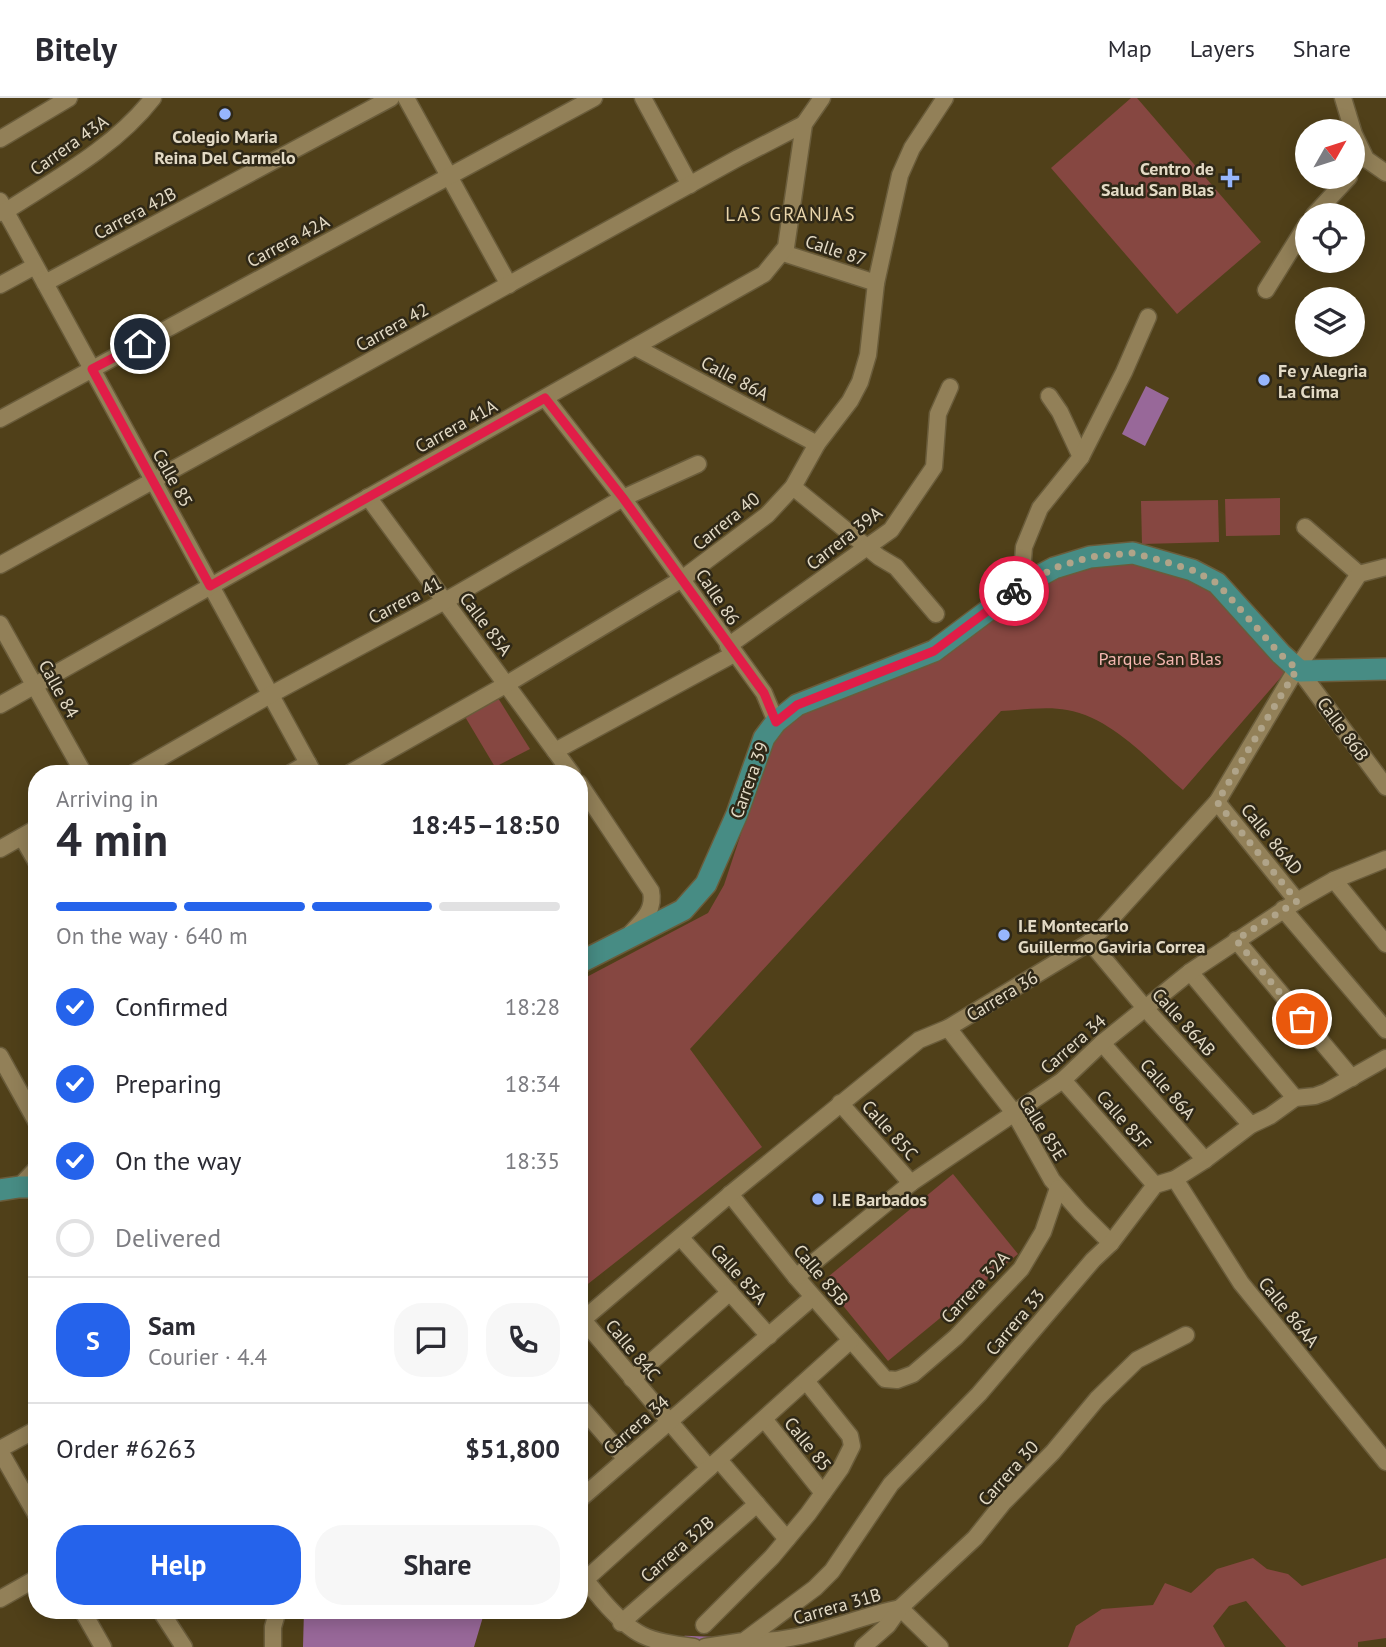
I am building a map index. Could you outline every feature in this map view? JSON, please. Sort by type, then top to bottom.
[{"type":"main road","name":"Carrera 39","points":[[588,959],[683,910],[706,884],[732,827],[764,737],[776,722],[797,705],[934,651],[1021,586],[1054,568],[1090,557],[1133,553]]},
{"type":"main road","name":"Calle 86B","points":[[1133,553],[1192,570],[1217,583],[1280,654],[1299,670]]},
{"type":"main road","points":[[1299,670],[1386,669]]},
{"type":"street","points":[[0,139],[69,98]]},
{"type":"street","name":"Carrera 43A","points":[[2,208],[130,126],[153,98]]},
{"type":"street","name":"Carrera 42B","points":[[45,283],[391,98]]},
{"type":"street","points":[[406,98],[509,285]]},
{"type":"street","name":"Carrera 42A","points":[[0,419],[594,98]]},
{"type":"street","points":[[643,98],[690,185]]},
{"type":"street","points":[[783,253],[797,186],[804,124],[822,98]]},
{"type":"street","name":"Carrera 40","points":[[364,765],[507,684],[682,579],[767,515],[793,486],[817,444],[850,401],[860,382],[868,355],[876,283],[900,174],[912,148],[945,98]]},
{"type":"street","points":[[1343,98],[1349,119]]},
{"type":"street","name":"Carrera 42","points":[[0,565],[804,124]]},
{"type":"street","points":[[1366,159],[1386,173]]},
{"type":"street","points":[[1325,203],[1338,189]]},
{"type":"street","name":"Calle 85","points":[[2,208],[309,765]]},
{"type":"street","points":[[1266,290],[1295,243]]},
{"type":"street","name":"Calle 87","points":[[783,253],[876,283]]},
{"type":"street","name":"Carrera 41A","points":[[0,705],[764,274],[783,253]]},
{"type":"street","points":[[0,285],[35,266]]},
{"type":"street","points":[[1021,586],[1024,547],[1040,508],[1082,457],[1148,317]]},
{"type":"street","name":"Calle 86A","points":[[635,347],[817,444]]},
{"type":"street","name":"Carrera 39A","points":[[555,751],[731,650],[891,530],[934,467],[937,414],[950,387]]},
{"type":"street","points":[[1049,396],[1082,457]]},
{"type":"street","name":"Calle 86","points":[[545,398],[623,498],[764,693],[776,722]]},
{"type":"street","name":"Carrera 41","points":[[148,765],[270,695],[445,601],[623,498],[698,464]]},
{"type":"street","points":[[793,486],[896,567],[936,614]]},
{"type":"street","name":"Calle 85A","points":[[368,497],[565,765]]},
{"type":"street","points":[[1305,527],[1359,574],[1386,567]]},
{"type":"street","name":"Carrera 36","points":[[588,1316],[730,1194],[919,1040],[948,1028],[1090,942],[1217,802],[1359,574]]},
{"type":"street","name":"Calle 84","points":[[0,624],[79,765]]},
{"type":"street","name":"Calle 86B","points":[[1299,670],[1379,769],[1386,787]]},
{"type":"street","points":[[588,796],[651,891],[653,902],[650,911],[626,940]]},
{"type":"street","name":"Calle 86AD","points":[[1217,802],[1290,905],[1386,1030]]},
{"type":"street","points":[[0,849],[28,834]]},
{"type":"street","name":"Carrera 34","points":[[796,1277],[911,1183],[1063,1080],[1102,1043],[1190,972],[1290,905],[1334,880],[1386,859]]},
{"type":"street","points":[[1334,880],[1386,944]]},
{"type":"street","points":[[1236,940],[1352,1078]]},
{"type":"street","name":"Calle 86AB","points":[[1090,942],[1145,1008],[1251,1125]]},
{"type":"street","points":[[1190,972],[1295,1098]]},
{"type":"street","name":"Calle 85E","points":[[948,1028],[1015,1114],[1058,1188],[1111,1242]]},
{"type":"street","name":"Calle 86A","points":[[1102,1043],[1205,1160]]},
{"type":"street","points":[[1155,1185],[1175,1179],[1251,1125],[1270,1116],[1295,1098],[1315,1096],[1386,1058]]},
{"type":"street","points":[[1,1062],[28,1108]]},
{"type":"street","name":"Calle 85F","points":[[1063,1080],[1155,1185]]},
{"type":"street","name":"Calle 85C","points":[[841,1103],[911,1183]]},
{"type":"street","name":"Calle 86AA","points":[[1175,1179],[1241,1283],[1386,1462]]},
{"type":"street","name":"Carrera 33","points":[[746,1644],[816,1588],[832,1571],[891,1484],[979,1394],[1111,1242],[1155,1185]]},
{"type":"street","name":"Carrera 32A","points":[[885,1379],[897,1380],[913,1374],[956,1337],[1021,1269],[1043,1232],[1058,1188]]},
{"type":"street","name":"Calle 85B","points":[[730,1194],[796,1277],[885,1379]]},
{"type":"street","name":"Calle 85A","points":[[681,1238],[769,1336]]},
{"type":"street","points":[[632,1378],[730,1292]]},
{"type":"street","name":"Carrera 34","points":[[588,1489],[813,1297]]},
{"type":"street","name":"Calle 84C","points":[[588,1330],[669,1422],[757,1504],[787,1539]]},
{"type":"street","name":"Carrera 30","points":[[863,1647],[888,1625],[900,1608],[975,1538],[1097,1399],[1137,1360],[1186,1335]]},
{"type":"street","points":[[588,1569],[714,1464],[851,1340]]},
{"type":"street","points":[[704,1625],[787,1539],[841,1468],[852,1446],[850,1436],[806,1381]]},
{"type":"street","points":[[588,1415],[626,1459]]},
{"type":"street","name":"Calle 85","points":[[764,1419],[823,1493]]},
{"type":"street","points":[[28,1434],[0,1450],[28,1499]]},
{"type":"street","name":"Carrera 32B","points":[[621,1623],[757,1504]]},
{"type":"street","points":[[588,1582],[621,1623],[642,1636],[659,1642],[694,1647]]},
{"type":"street","points":[[0,1599],[28,1583]]},
{"type":"street","points":[[900,1608],[940,1647]]},
{"type":"street","name":"Carrera 31B","points":[[746,1644],[788,1640],[819,1633],[868,1615],[900,1608]]},
{"type":"street","points":[[87,1619],[103,1647]]},
{"type":"street","points":[[166,1619],[184,1647]]},
{"type":"street","points":[[273,1647],[275,1619]]},
{"type":"street","points":[[713,1645],[746,1644]]},
{"type":"green space","points":[[1131,98],[1137,98],[1261,242],[1177,314],[1051,168]]},
{"type":"green space","points":[[1280,498],[1280,535],[1226,536],[1225,499]]},
{"type":"green space","points":[[1218,500],[1219,542],[1142,544],[1141,501]]},
{"type":"green space","name":"Parque San Blas","points":[[1132,558],[1214,587],[1289,668],[1183,790],[1130,742],[1084,715],[1051,708],[1001,711],[690,1049],[762,1147],[588,1284],[588,976],[708,913],[724,885],[772,740],[801,711],[939,658],[1056,572]]},
{"type":"green space","points":[[498,698],[530,749],[494,765],[464,715]]},
{"type":"green space","points":[[953,1174],[1018,1254],[888,1361],[823,1281]]},
{"type":"green space","points":[[1253,1558],[1267,1569],[1288,1574],[1302,1586],[1386,1558],[1386,1638],[1358,1642],[1358,1647],[1286,1647],[1246,1601],[1229,1606],[1213,1626],[1225,1647],[1068,1647],[1076,1626],[1102,1609],[1153,1605],[1165,1583],[1191,1593],[1217,1569]]},
{"type":"shaded area","points":[[1146,386],[1169,398],[1145,446],[1122,434]]},
{"type":"shaded area","points":[[304,1619],[482,1619],[474,1647],[303,1647]]},
{"type":"waterway","points":[[685,1638],[711,1639]]},
{"type":"way so far","points":[[1014,591],[1054,568],[1090,557],[1133,553],[1163,561],[1192,570],[1217,583],[1280,654],[1297,669],[1217,802],[1297,901],[1236,940],[1302,1019]]},
{"type":"place","name":"Colegio Maria Reina Del Carmelo","points":[[225,114]]},
{"type":"place","name":"Centro de Salud San Blas","points":[[1230,178]]},
{"type":"place","name":"Fe y Alegria La Cima","points":[[1264,380]]},
{"type":"place","name":"I.E Montecarlo Guillermo Gaviria Correa","points":[[1004,935]]},
{"type":"place","name":"I.E Barbados","points":[[818,1199]]},
{"type":"district","name":"LAS GRANJAS","points":[[791,214]]},
{"type":"route","points":[[140,344],[92,369],[210,586],[545,398],[623,498],[764,693],[776,722],[797,705],[934,651],[1014,591]]}]
